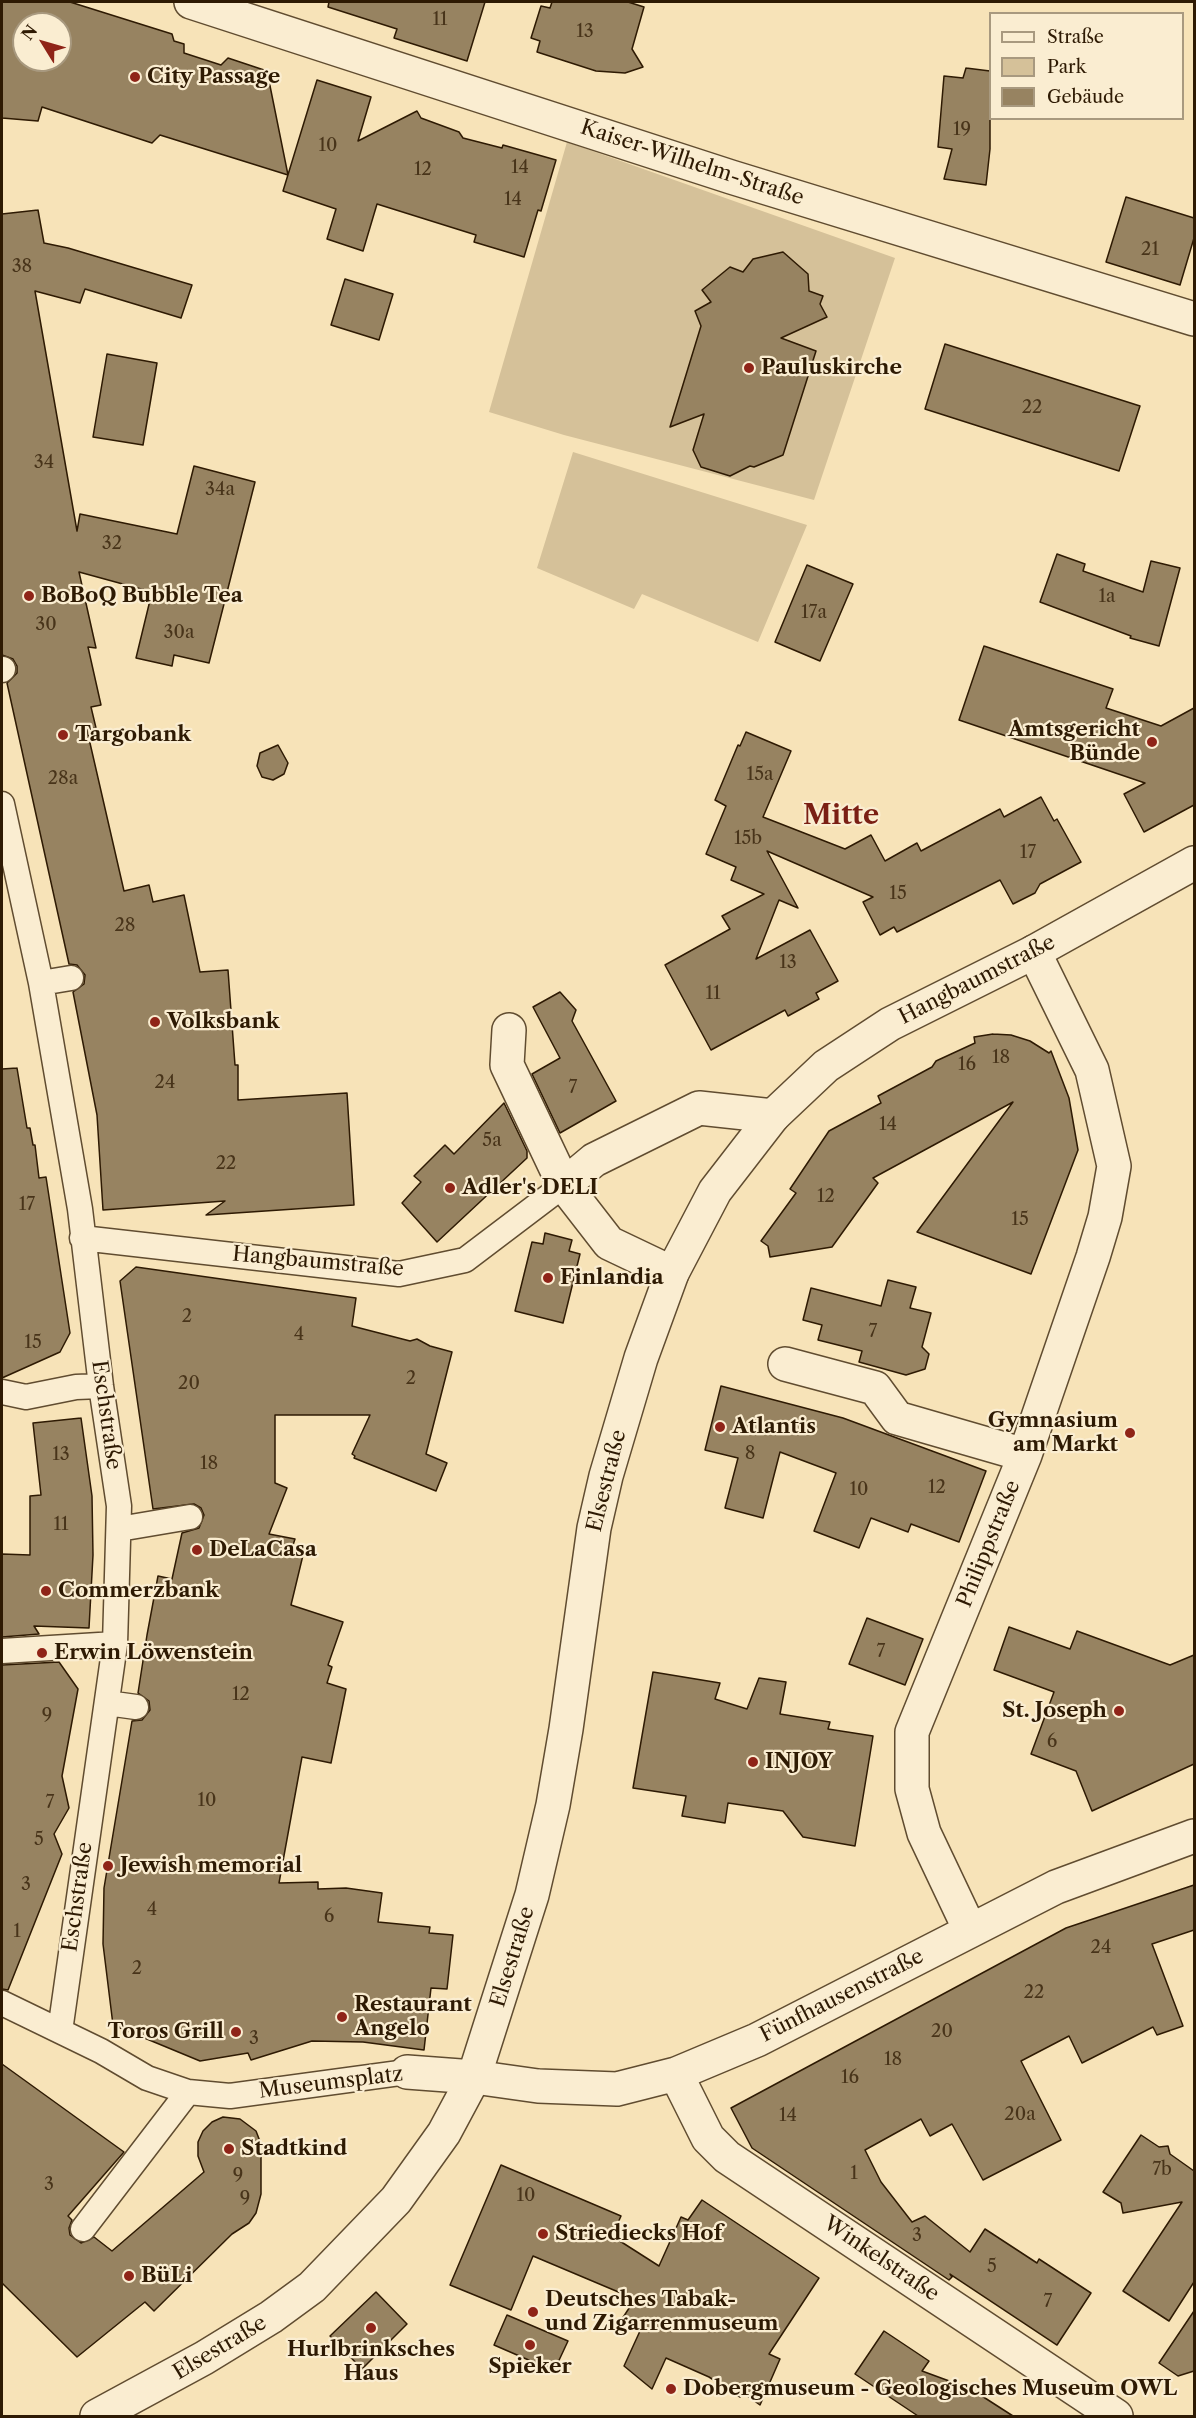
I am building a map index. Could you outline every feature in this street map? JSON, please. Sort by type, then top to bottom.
[{"type":"street","name":"Kaiser-Wilhelm-Straße","points":[[191,2],[731,177],[1194,319]]},
{"type":"street","name":"Eschstraße","points":[[2,804],[41,983],[82,1238],[119,1506],[115,1644],[60,2031]]},
{"type":"street","name":"Hangbaumstraße","points":[[651,1329],[672,1273],[715,1191],[773,1116],[826,1066],[890,1024],[1034,952],[1194,863]]},
{"type":"street","name":"Philippstraße","points":[[970,1930],[924,1833],[912,1789],[912,1732],[1025,1455],[1093,1257],[1105,1217],[1114,1166],[1092,1070],[1034,952]]},
{"type":"street","points":[[41,983],[71,978]]},
{"type":"street","points":[[509,1030],[507,1065],[564,1185],[609,1244],[672,1273]]},
{"type":"street","name":"Hangbaumstraße","points":[[82,1238],[399,1274],[465,1260],[594,1160],[699,1108],[773,1116]]},
{"type":"street","name":"Elsestraße","points":[[97,2416],[204,2358],[271,2317],[312,2287],[396,2200],[444,2133],[474,2077],[532,1894],[567,1729],[594,1528],[606,1476],[651,1329]]},
{"type":"street","points":[[785,1364],[874,1388],[897,1418],[1025,1455]]},
{"type":"street","points":[[2,1392],[26,1397],[101,1386]]},
{"type":"street","points":[[119,1528],[190,1517]]},
{"type":"street","points":[[2,1651],[115,1644]]},
{"type":"street","points":[[107,1703],[136,1707]]},
{"type":"street","name":"Fünfhausenstraße","points":[[474,2077],[538,2086],[617,2089],[676,2074],[757,2040],[970,1930],[1080,1877],[1194,1836]]},
{"type":"street","name":"Museumsplatz","points":[[2,2003],[101,2051],[147,2078],[188,2092],[230,2096],[407,2072],[474,2077]]},
{"type":"street","name":"Winkelstraße","points":[[676,2074],[708,2138],[727,2157],[1116,2416]]},
{"type":"street","points":[[83,2229],[188,2092]]},
{"type":"green space","points":[[567,142],[895,258],[814,500],[564,435],[489,412]]},
{"type":"green space","points":[[573,452],[807,525],[758,642],[642,594],[634,609],[537,568]]},
{"type":"building","name":"City Passage","points":[[2,2],[70,2],[172,34],[174,41],[184,44],[184,53],[221,65],[228,58],[267,71],[288,175],[160,135],[152,143],[42,107],[38,121],[2,118]]},
{"type":"building","points":[[329,2],[485,2],[467,61],[394,38],[397,29],[328,7]]},
{"type":"building","points":[[552,2],[628,2],[644,7],[632,49],[643,67],[625,73],[596,71],[537,52],[540,41],[531,38],[541,6],[550,8]]},
{"type":"building","points":[[966,68],[989,71],[990,149],[986,185],[944,179],[952,149],[938,147],[944,76],[963,78]]},
{"type":"building","points":[[317,80],[371,97],[358,141],[417,111],[421,118],[459,132],[463,138],[502,148],[503,145],[556,160],[524,257],[474,242],[476,235],[377,204],[363,251],[327,239],[336,209],[283,191]]},
{"type":"building","points":[[1126,197],[1194,218],[1194,238],[1180,285],[1106,262]]},
{"type":"building","points":[[38,210],[44,243],[192,285],[181,318],[85,289],[80,303],[35,291],[77,531],[80,514],[177,534],[194,466],[255,482],[209,663],[174,655],[172,666],[136,658],[152,592],[79,572],[96,648],[88,647],[101,705],[91,707],[96,728],[87,730],[124,891],[149,885],[153,902],[184,895],[200,972],[228,970],[235,1065],[238,1065],[238,1100],[347,1093],[354,1205],[206,1215],[225,1201],[103,1210],[97,1115],[73,992],[84,984],[85,975],[77,965],[69,964],[7,683],[17,673],[17,666],[13,659],[2,655],[2,214]]},
{"type":"building","name":"Pauluskirche","points":[[783,252],[808,274],[809,291],[823,296],[820,304],[827,317],[781,338],[816,351],[783,455],[754,467],[750,466],[730,476],[701,467],[693,450],[704,414],[670,427],[701,326],[695,311],[711,302],[702,290],[730,267],[743,272],[753,259]]},
{"type":"building","points":[[345,279],[393,294],[379,340],[331,325]]},
{"type":"building","points":[[945,344],[1140,406],[1119,471],[925,409]]},
{"type":"building","points":[[107,354],[157,363],[143,445],[93,437]]},
{"type":"building","points":[[1057,554],[1085,564],[1083,571],[1143,592],[1151,561],[1180,568],[1159,646],[1130,638],[1131,636],[1040,602]]},
{"type":"building","points":[[807,565],[853,584],[820,661],[775,642]]},
{"type":"building","name":"Amtsgericht Bünde","points":[[984,646],[1113,689],[1106,708],[1161,726],[1194,708],[1194,805],[1144,832],[1124,794],[1145,783],[959,720]]},
{"type":"building","points":[[746,732],[791,751],[763,817],[845,849],[871,835],[885,861],[917,843],[921,851],[1000,809],[1004,817],[1041,797],[1054,821],[1057,819],[1081,862],[1040,884],[1035,893],[1013,904],[1000,880],[897,932],[894,927],[880,935],[863,902],[873,897],[767,851],[798,908],[779,900],[756,959],[810,930],[838,981],[816,993],[819,999],[788,1016],[785,1010],[711,1050],[665,965],[730,929],[722,916],[764,894],[731,880],[736,867],[706,854],[726,806],[715,800],[738,745],[740,746]]},
{"type":"building","points":[[278,745],[288,763],[284,774],[273,780],[262,777],[257,766],[260,753]]},
{"type":"building","points":[[560,992],[576,1010],[572,1021],[616,1101],[560,1133],[532,1074],[560,1058],[533,1007]]},
{"type":"building","points":[[993,1034],[1011,1035],[1030,1041],[1049,1053],[1051,1051],[1069,1098],[1078,1150],[1031,1274],[917,1232],[1013,1102],[873,1178],[878,1183],[832,1247],[770,1257],[768,1246],[761,1241],[796,1193],[790,1189],[829,1131],[881,1103],[878,1096],[932,1067],[936,1061],[975,1043],[974,1037]]},
{"type":"building","points":[[17,1068],[27,1128],[30,1128],[33,1145],[35,1145],[39,1178],[46,1177],[70,1333],[60,1352],[2,1378],[2,1069]]},
{"type":"building","points":[[504,1103],[527,1151],[527,1158],[437,1242],[402,1203],[421,1182],[414,1176],[445,1145],[454,1154]]},
{"type":"building","name":"Finlandia","points":[[545,1233],[572,1240],[569,1251],[580,1254],[563,1323],[515,1311],[532,1242],[543,1244]]},
{"type":"building","points":[[136,1267],[356,1298],[352,1326],[410,1341],[417,1339],[430,1346],[452,1352],[426,1454],[447,1463],[436,1491],[354,1458],[352,1454],[370,1415],[275,1415],[275,1483],[287,1488],[269,1534],[295,1539],[292,1548],[304,1551],[291,1605],[343,1622],[328,1665],[332,1667],[327,1683],[346,1689],[331,1763],[302,1757],[279,1883],[318,1882],[318,1889],[346,1888],[382,1893],[378,1922],[430,1927],[429,1933],[453,1935],[447,1989],[431,1988],[424,2050],[363,2042],[312,2041],[251,2060],[248,2053],[200,2061],[113,2025],[103,1944],[104,1888],[132,1721],[142,1720],[150,1710],[149,1701],[138,1693],[147,1635],[158,1576],[172,1579],[182,1533],[199,1528],[204,1515],[201,1508],[194,1504],[153,1509],[120,1281]]},
{"type":"building","points":[[888,1280],[916,1287],[910,1308],[931,1313],[922,1347],[929,1354],[925,1369],[906,1375],[859,1362],[862,1351],[818,1340],[822,1325],[803,1320],[811,1288],[881,1306]]},
{"type":"building","points":[[721,1386],[843,1418],[986,1471],[959,1542],[911,1524],[908,1532],[871,1518],[859,1548],[814,1531],[836,1473],[780,1452],[763,1518],[725,1508],[738,1458],[705,1450]]},
{"type":"building","points":[[81,1418],[92,1496],[93,1555],[89,1628],[34,1626],[39,1634],[2,1637],[2,1554],[30,1555],[30,1496],[41,1495],[33,1423]]},
{"type":"building","points":[[867,1618],[923,1639],[905,1685],[849,1664]]},
{"type":"building","name":"St. Joseph","points":[[1009,1627],[1070,1649],[1077,1631],[1170,1665],[1194,1655],[1194,1764],[1092,1811],[1076,1771],[1031,1754],[1054,1692],[994,1670]]},
{"type":"building","points":[[59,1662],[78,1689],[62,1776],[69,1808],[54,1834],[62,1854],[8,1990],[2,1989],[2,1665]]},
{"type":"building","name":"INJOY","points":[[653,1672],[720,1683],[715,1699],[747,1709],[759,1678],[786,1682],[780,1714],[830,1722],[828,1729],[873,1736],[855,1846],[803,1837],[783,1811],[728,1803],[725,1823],[682,1816],[686,1796],[633,1788]]},
{"type":"building","points":[[1194,1885],[1194,1930],[1152,1944],[1183,2026],[1157,2035],[1153,2027],[1082,2063],[1069,2036],[1021,2061],[1061,2140],[983,2180],[952,2124],[930,2136],[921,2119],[865,2150],[881,2182],[912,2222],[925,2216],[970,2252],[985,2229],[1037,2263],[1039,2259],[1091,2293],[1057,2345],[950,2274],[952,2277],[949,2280],[752,2148],[731,2108],[1066,1928]]},
{"type":"building","points":[[2,2064],[124,2152],[68,2216],[72,2220],[69,2228],[70,2235],[81,2243],[94,2237],[112,2251],[204,2172],[198,2156],[198,2142],[203,2131],[212,2122],[223,2117],[240,2119],[256,2131],[261,2144],[261,2194],[256,2213],[249,2223],[232,2234],[154,2311],[145,2302],[77,2357],[2,2283]]},
{"type":"building","points":[[1141,2135],[1159,2147],[1168,2146],[1170,2154],[1194,2171],[1194,2282],[1169,2321],[1123,2291],[1182,2202],[1123,2213],[1121,2203],[1103,2192]]},
{"type":"building","name":"Dobergmuseum - Geologisches Museum OWL","points":[[501,2165],[621,2216],[612,2236],[659,2266],[681,2217],[688,2220],[702,2200],[819,2278],[769,2354],[780,2359],[760,2405],[743,2393],[740,2397],[709,2377],[666,2358],[652,2389],[624,2366],[640,2331],[622,2319],[635,2299],[533,2256],[511,2310],[450,2285]]},
{"type":"building","name":"Hurlbrinksches Haus","points":[[376,2292],[407,2324],[362,2369],[330,2336]]},
{"type":"building","points":[[1194,2311],[1194,2371],[1178,2376],[1159,2363]]},
{"type":"building","name":"Spieker","points":[[507,2315],[568,2341],[554,2371],[494,2345]]},
{"type":"building","points":[[884,2331],[929,2361],[922,2371],[971,2389],[1013,2416],[918,2416],[855,2374]]},
{"type":"place","name":"City Passage","points":[[135,77]]},
{"type":"place","name":"Pauluskirche","points":[[749,368]]},
{"type":"place","name":"BoBoQ Bubble Tea","points":[[29,596]]},
{"type":"place","name":"Targobank","points":[[63,735]]},
{"type":"place","name":"Amtsgericht Bünde","points":[[1152,742]]},
{"type":"place","name":"Volksbank","points":[[155,1022]]},
{"type":"place","name":"Adler's DELI","points":[[450,1188]]},
{"type":"place","name":"Finlandia","points":[[548,1278]]},
{"type":"place","name":"Atlantis","points":[[720,1427]]},
{"type":"place","name":"Gymnasium am Markt","points":[[1130,1433]]},
{"type":"place","name":"DeLaCasa","points":[[197,1550]]},
{"type":"place","name":"Commerzbank","points":[[46,1591]]},
{"type":"place","name":"Erwin Löwenstein","points":[[42,1653]]},
{"type":"place","name":"St. Joseph","points":[[1119,1711]]},
{"type":"place","name":"INJOY","points":[[753,1762]]},
{"type":"place","name":"Jewish memorial","points":[[108,1866]]},
{"type":"place","name":"Restaurant Angelo","points":[[342,2017]]},
{"type":"place","name":"Toros Grill","points":[[236,2032]]},
{"type":"place","name":"Stadtkind","points":[[229,2149]]},
{"type":"place","name":"Striediecks Hof","points":[[543,2234]]},
{"type":"place","name":"BüLi","points":[[129,2276]]},
{"type":"place","name":"Deutsches Tabak- und Zigarrenmuseum","points":[[533,2312]]},
{"type":"place","name":"Hurlbrinksches Haus","points":[[371,2328]]},
{"type":"place","name":"Spieker","points":[[530,2345]]},
{"type":"place","name":"Dobergmuseum - Geologisches Museum OWL","points":[[671,2389]]},
{"type":"district","name":"Mitte","points":[[841,816]]}]
